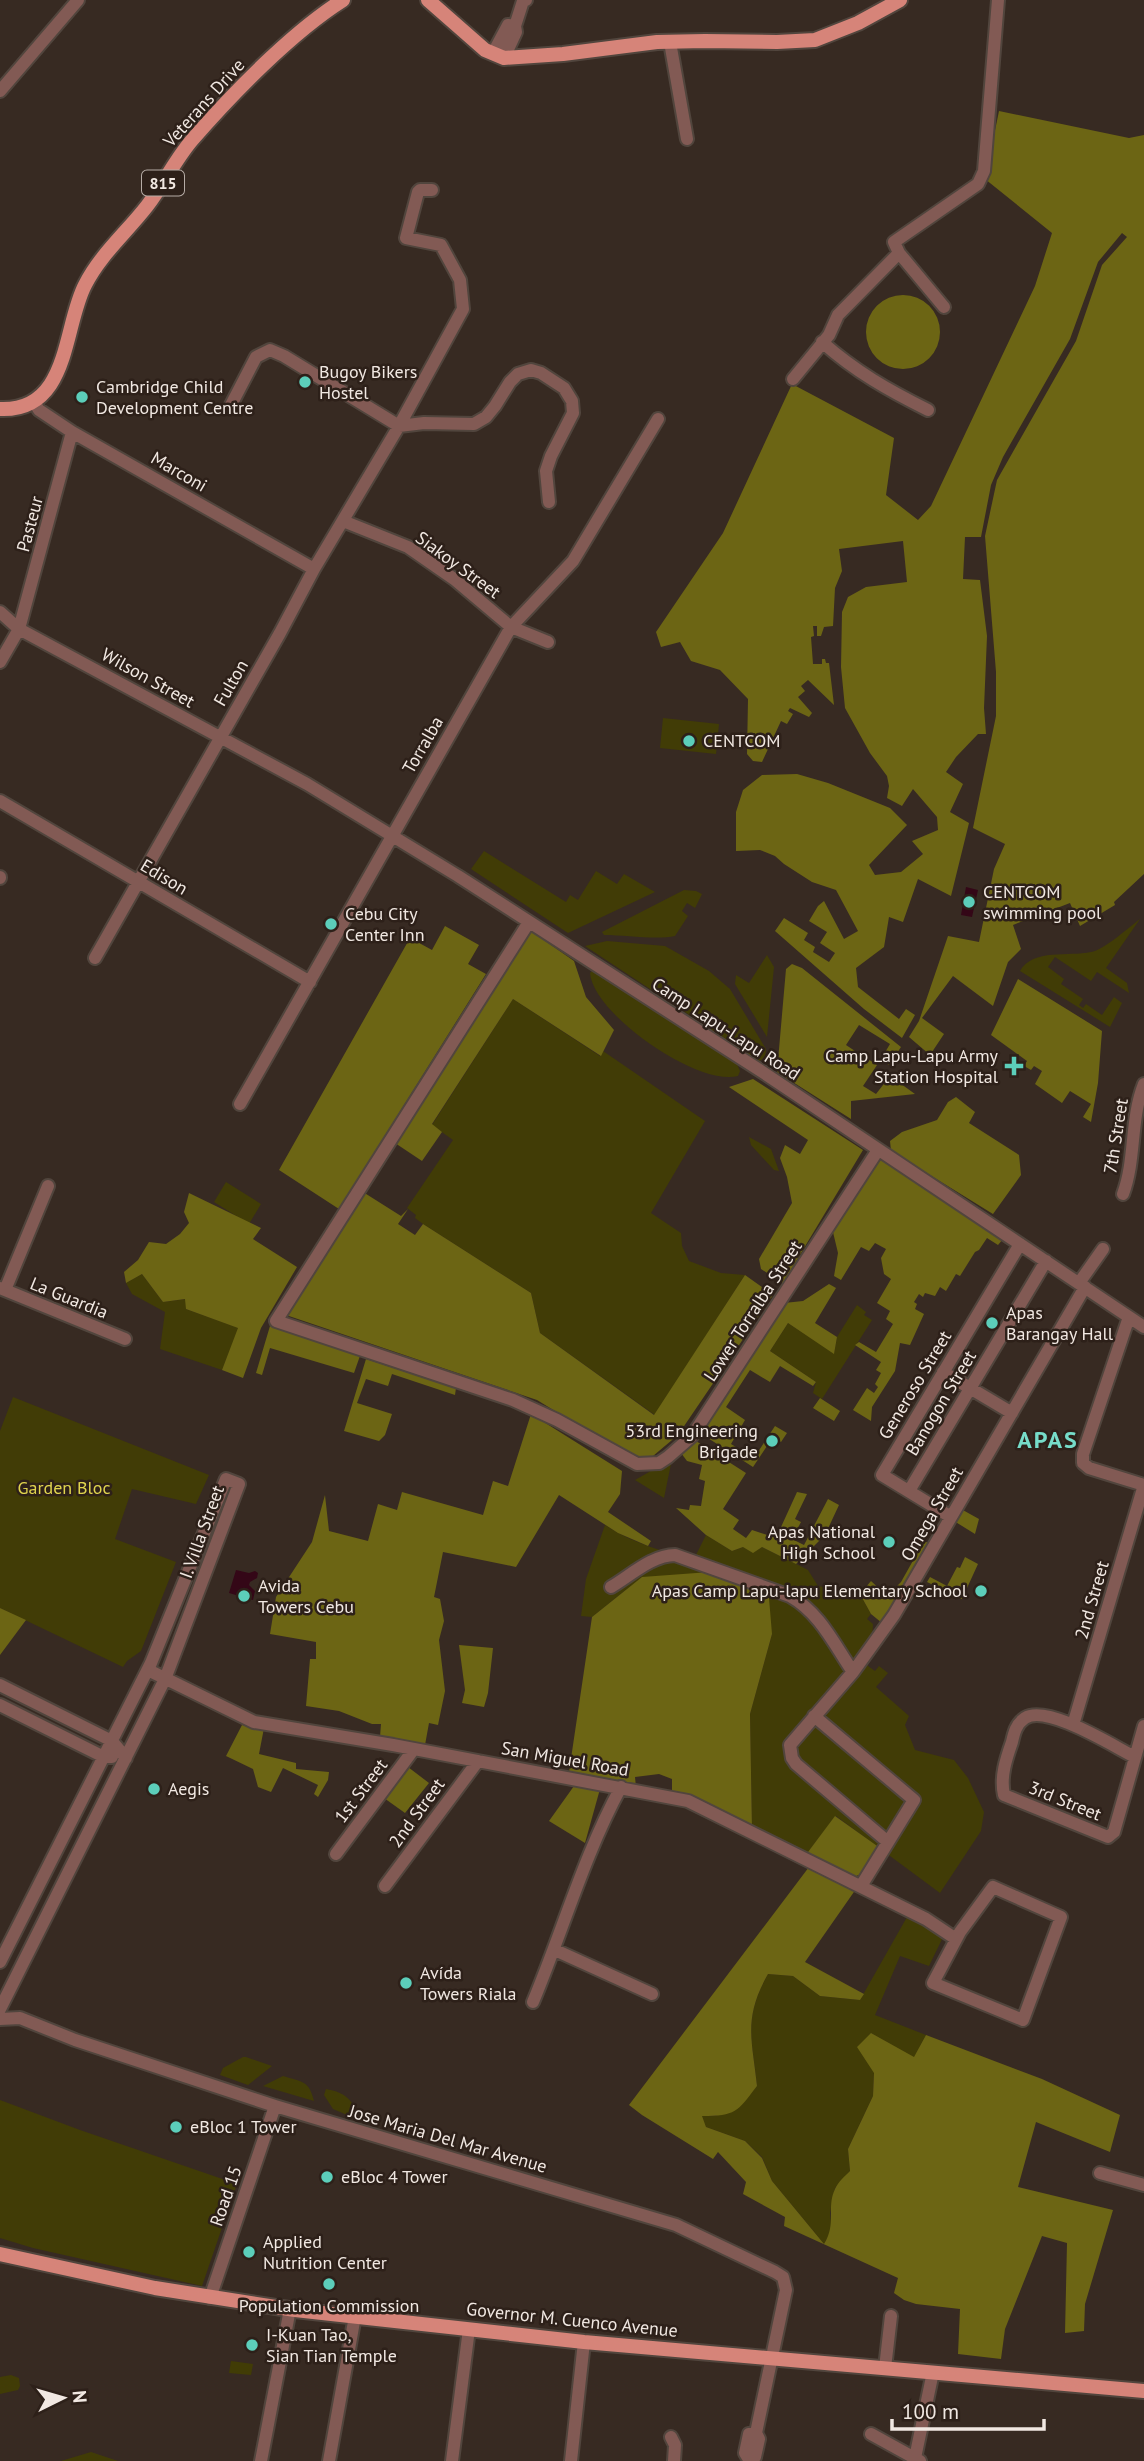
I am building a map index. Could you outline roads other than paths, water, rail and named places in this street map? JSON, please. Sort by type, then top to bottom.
[{"type":"main road","name":"Veterans Drive","points":[[33,401],[46,391],[66,353],[83,288],[96,265],[146,207],[190,142],[273,57],[328,9],[343,0]]},
{"type":"main road","points":[[428,0],[485,50],[499,55],[563,54],[670,42],[815,40],[858,23],[893,2]]},
{"type":"main road","points":[[0,410],[11,410],[33,401]]},
{"type":"main road","name":"Governor M. Cuenco Avenue","points":[[0,2254],[97,2277],[210,2298],[290,2309],[584,2342],[1144,2391]]},
{"type":"street","points":[[0,91],[78,0]]},
{"type":"street","points":[[499,55],[508,25],[515,26],[523,1],[526,0]]},
{"type":"street","points":[[944,307],[899,253],[894,242],[978,184],[984,171],[998,0]]},
{"type":"street","points":[[670,42],[687,139]]},
{"type":"street","name":"Fulton","points":[[95,958],[314,569],[400,426],[463,309],[460,280],[441,245],[406,238],[418,192],[432,190]]},
{"type":"street","points":[[793,379],[822,342],[838,314],[899,253]]},
{"type":"street","points":[[822,342],[845,363],[880,387],[928,410]]},
{"type":"street","points":[[230,407],[256,357],[273,350],[400,426],[424,423],[474,424],[486,417],[518,374],[531,370],[541,373],[564,388],[572,401],[573,413],[546,471],[549,502]]},
{"type":"street","name":"Marconi","points":[[33,401],[39,410],[72,432],[314,569]]},
{"type":"street","name":"Torralba","points":[[240,1104],[511,626],[573,561],[658,419]]},
{"type":"street","name":"Pasteur","points":[[0,662],[19,629],[72,432]]},
{"type":"street","name":"Siakoy Street","points":[[343,521],[408,547],[454,579],[511,626],[548,642]]},
{"type":"street","name":"Wilson Street","points":[[0,612],[19,629],[307,784],[392,835]]},
{"type":"street","name":"Edison","points":[[0,801],[310,982]]},
{"type":"street","name":"Camp Lapu-Lapu Road","points":[[392,835],[764,1073],[1144,1327]]},
{"type":"street","name":"Lower Torralba Street","points":[[529,922],[276,1321],[513,1400],[557,1420],[637,1464],[659,1463],[692,1436],[878,1150]]},
{"type":"street","name":"7th Street","points":[[1123,1194],[1132,1165],[1139,1097],[1144,1084]]},
{"type":"street","points":[[3,1289],[48,1186]]},
{"type":"street","name":"Generoso Street","points":[[951,1517],[882,1475],[1020,1244]]},
{"type":"street","name":"Omega Street","points":[[888,1842],[796,1764],[790,1745],[853,1672],[894,1615],[1103,1250]]},
{"type":"street","name":"Banogon Street","points":[[909,1491],[1046,1261]]},
{"type":"street","name":"La Guardia","points":[[3,1289],[125,1339]]},
{"type":"street","points":[[1129,1317],[1083,1454],[1083,1463],[1088,1468],[1144,1485]]},
{"type":"street","points":[[943,1372],[1012,1413]]},
{"type":"street","name":"I. Villa Street","points":[[0,1962],[148,1670],[226,1479],[239,1484],[165,1679],[2,2002]]},
{"type":"street","name":"2nd Street","points":[[1073,1725],[1144,1485]]},
{"type":"street","points":[[215,1503],[231,1509]]},
{"type":"street","points":[[611,1587],[656,1559],[675,1555],[790,1596],[807,1605],[853,1672]]},
{"type":"street","points":[[188,1573],[203,1580]]},
{"type":"street","name":"San Miguel Road","points":[[148,1670],[254,1722],[688,1801],[862,1886],[926,1919],[956,1939]]},
{"type":"street","points":[[0,1685],[112,1741],[126,1758]]},
{"type":"street","points":[[0,1705],[104,1757],[126,1758]]},
{"type":"street","name":"3rd Street","points":[[1040,1714],[1073,1725],[1135,1757],[1114,1832],[1108,1837],[1004,1795],[1004,1767],[1017,1725],[1026,1717],[1040,1714]]},
{"type":"street","points":[[814,1716],[914,1800],[862,1886]]},
{"type":"street","points":[[1135,1757],[1144,1726]]},
{"type":"street","name":"1st Street","points":[[336,1854],[414,1749]]},
{"type":"street","name":"2nd Street","points":[[386,1886],[478,1761]]},
{"type":"street","points":[[533,2002],[601,1823],[621,1787]]},
{"type":"street","points":[[993,1887],[1061,1917],[1023,2020],[933,1983],[956,1939],[993,1887]]},
{"type":"street","points":[[555,1950],[652,1994]]},
{"type":"street","points":[[2,2002],[20,2018]]},
{"type":"street","name":"Jose Maria Del Mar Avenue","points":[[0,2019],[20,2018],[86,2043],[275,2106],[676,2225],[783,2277],[786,2290],[773,2358]]},
{"type":"street","name":"Road 15","points":[[210,2298],[275,2106]]},
{"type":"street","points":[[1100,2173],[1144,2185]]},
{"type":"street","points":[[261,2461],[290,2309]]},
{"type":"street","points":[[329,2461],[355,2316]]},
{"type":"street","points":[[885,2368],[891,2316]]},
{"type":"street","points":[[452,2461],[469,2329]]},
{"type":"street","points":[[570,2461],[584,2342]]},
{"type":"street","points":[[750,2461],[745,2453],[750,2434],[756,2433],[773,2358]]},
{"type":"street","points":[[871,2434],[917,2459],[933,2372]]},
{"type":"street","points":[[671,2437],[675,2445],[674,2461]]},
{"type":"place","name":"Bugoy Bikers Hostel","points":[[305,382]]},
{"type":"place","name":"Cambridge Child Development Centre","points":[[82,397]]},
{"type":"place","name":"CENTCOM","points":[[689,741]]},
{"type":"place","name":"CENTCOM swimming pool","points":[[969,902]]},
{"type":"place","name":"Cebu City Center Inn","points":[[331,924]]},
{"type":"place","name":"Camp Lapu-Lapu Army Station Hospital","points":[[1014,1066]]},
{"type":"place","name":"Apas Barangay Hall","points":[[992,1323]]},
{"type":"place","name":"53rd Engineering Brigade","points":[[772,1441]]},
{"type":"place","name":"Apas National High School","points":[[889,1542]]},
{"type":"place","name":"Apas Camp Lapu-lapu Elementary School","points":[[981,1591]]},
{"type":"place","name":"Avida Towers Cebu","points":[[244,1596]]},
{"type":"place","name":"Aegis","points":[[154,1789]]},
{"type":"place","name":"Avída Towers Riala","points":[[406,1983]]},
{"type":"place","name":"eBloc 1 Tower","points":[[176,2127]]},
{"type":"place","name":"eBloc 4 Tower","points":[[327,2177]]},
{"type":"place","name":"Applied Nutrition Center","points":[[249,2252]]},
{"type":"place","name":"Population Commission","points":[[329,2284]]},
{"type":"place","name":"I-Kuan Tao, Sian Tian Temple","points":[[252,2345]]},
{"type":"district","name":"APAS","points":[[1048,1440]]},
{"type":"park label","name":"Garden Bloc","points":[[64,1488]]}]
